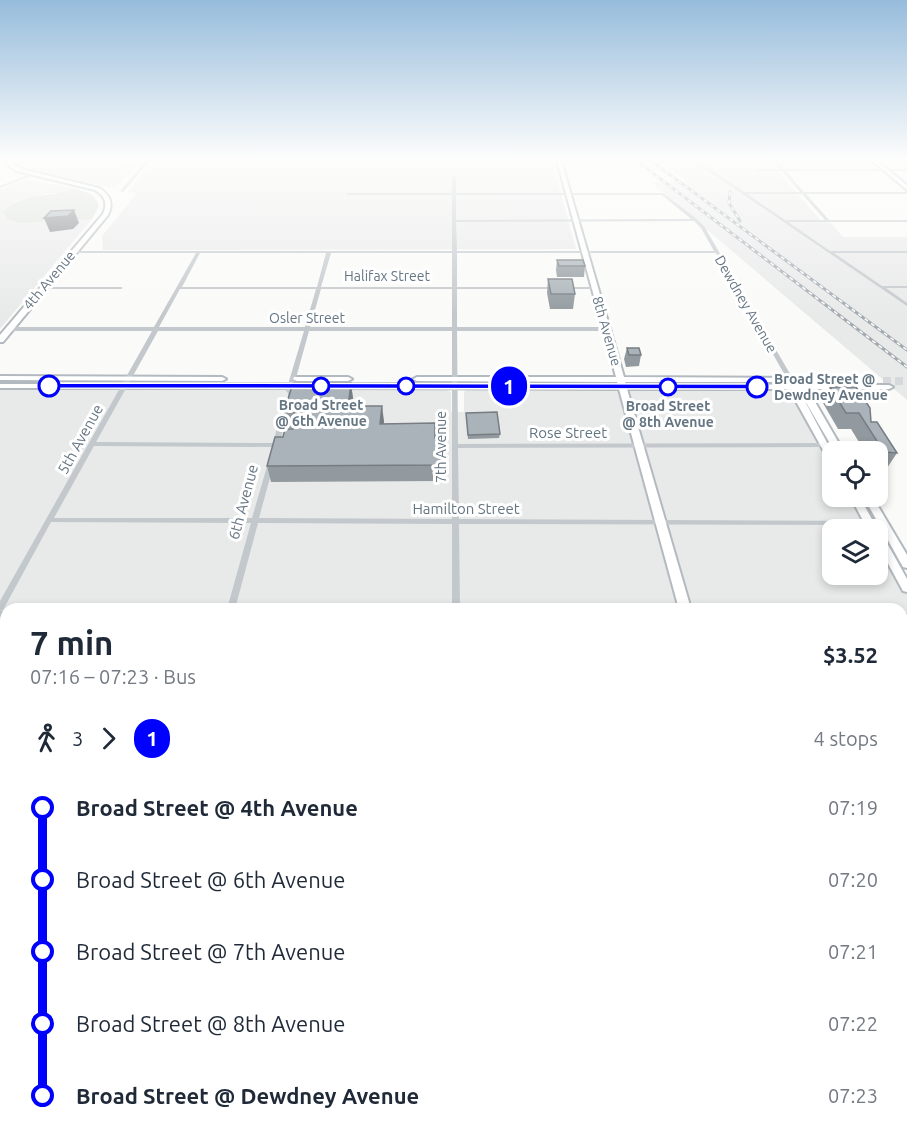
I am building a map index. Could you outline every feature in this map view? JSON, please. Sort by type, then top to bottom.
[{"type":"main road","points":[[99,220],[102,210]]},
{"type":"main road","points":[[99,220],[107,210]]},
{"type":"main road","name":"8th Avenue","points":[[573,210],[683,603]]},
{"type":"main road","name":"4th Avenue","points":[[0,340],[99,220]]},
{"type":"main road","points":[[0,378],[292,385],[790,379],[886,384],[797,387],[621,382]]},
{"type":"main road","name":"Dewdney Avenue","points":[[790,379],[807,395],[834,441]]},
{"type":"main road","points":[[0,386],[128,382]]},
{"type":"main road","name":"Dewdney Avenue","points":[[797,387],[797,396],[822,441]]},
{"type":"main road","points":[[888,532],[907,564]]},
{"type":"main road","points":[[888,555],[907,588]]},
{"type":"street","name":"7th Avenue","points":[[455,210],[456,603]]},
{"type":"street","name":"Dewdney Avenue","points":[[684,210],[703,227],[790,379]]},
{"type":"street","points":[[769,210],[907,305]]},
{"type":"street","points":[[819,210],[828,221]]},
{"type":"street","points":[[455,221],[696,220]]},
{"type":"street","points":[[784,221],[907,221]]},
{"type":"street","points":[[72,252],[716,252]]},
{"type":"street","name":"5th Avenue","points":[[3,603],[199,252]]},
{"type":"street","name":"6th Avenue","points":[[233,603],[329,252]]},
{"type":"street","points":[[829,252],[907,252]]},
{"type":"street","points":[[881,287],[907,287]]},
{"type":"street","points":[[43,288],[121,288]]},
{"type":"street","name":"Halifax Street","points":[[180,288],[595,288]]},
{"type":"street","name":"Osler Street","points":[[8,330],[606,329]]},
{"type":"street","points":[[92,444],[276,445]]},
{"type":"street","name":"Rose Street","points":[[455,446],[822,446]]},
{"type":"street","name":"Hamilton Street","points":[[50,520],[661,521],[822,525]]},
{"type":"shaded area","points":[[0,210],[40,210],[62,219],[92,219],[0,329]]},
{"type":"shaded area","points":[[97,210],[92,219],[19,223],[7,219],[3,212]]},
{"type":"shaded area","points":[[123,210],[565,210],[576,249],[103,250],[102,236]]},
{"type":"shaded area","points":[[684,210],[812,210],[822,222],[830,222],[843,237],[907,237],[907,400]]},
{"type":"shaded area","points":[[0,389],[445,389],[451,392],[451,412],[464,412],[464,392],[467,389],[788,389],[822,445],[822,507],[858,507],[864,519],[822,519],[822,585],[888,585],[888,560],[907,595],[907,603],[0,603]]},
{"type":"building","points":[[74,210],[68,216],[44,218],[51,211]]},
{"type":"building","points":[[557,260],[583,260],[585,266],[559,266]]},
{"type":"building","points":[[548,279],[572,279],[575,294],[551,294]]},
{"type":"building","points":[[627,348],[639,348],[641,355],[629,355]]},
{"type":"building","points":[[293,383],[351,383],[349,399],[358,406],[382,406],[380,424],[435,423],[435,438],[440,438],[440,465],[267,466],[275,437],[283,437],[285,429],[293,429],[297,412],[284,412]]},
{"type":"building","points":[[830,387],[856,387],[870,408],[871,422],[877,422],[897,453],[888,452],[888,441],[877,441],[859,413],[846,413]]},
{"type":"building","points":[[497,412],[500,434],[468,435],[466,413]]},
{"type":"tunnel","points":[[883,381],[907,381]]},
{"type":"railway","points":[[702,210],[907,367]]},
{"type":"railway","points":[[718,210],[907,350]]},
{"type":"railway","points":[[733,210],[740,221]]},
{"type":"bus line","name":"1","points":[[49,386],[757,387]]},
{"type":"place","name":"Broad Street @ 6th Avenue","points":[[321,386]]},
{"type":"place","name":"Broad Street @ 8th Avenue","points":[[668,387]]},
{"type":"place","name":"Broad Street @ Dewdney Avenue","points":[[757,387]]}]
